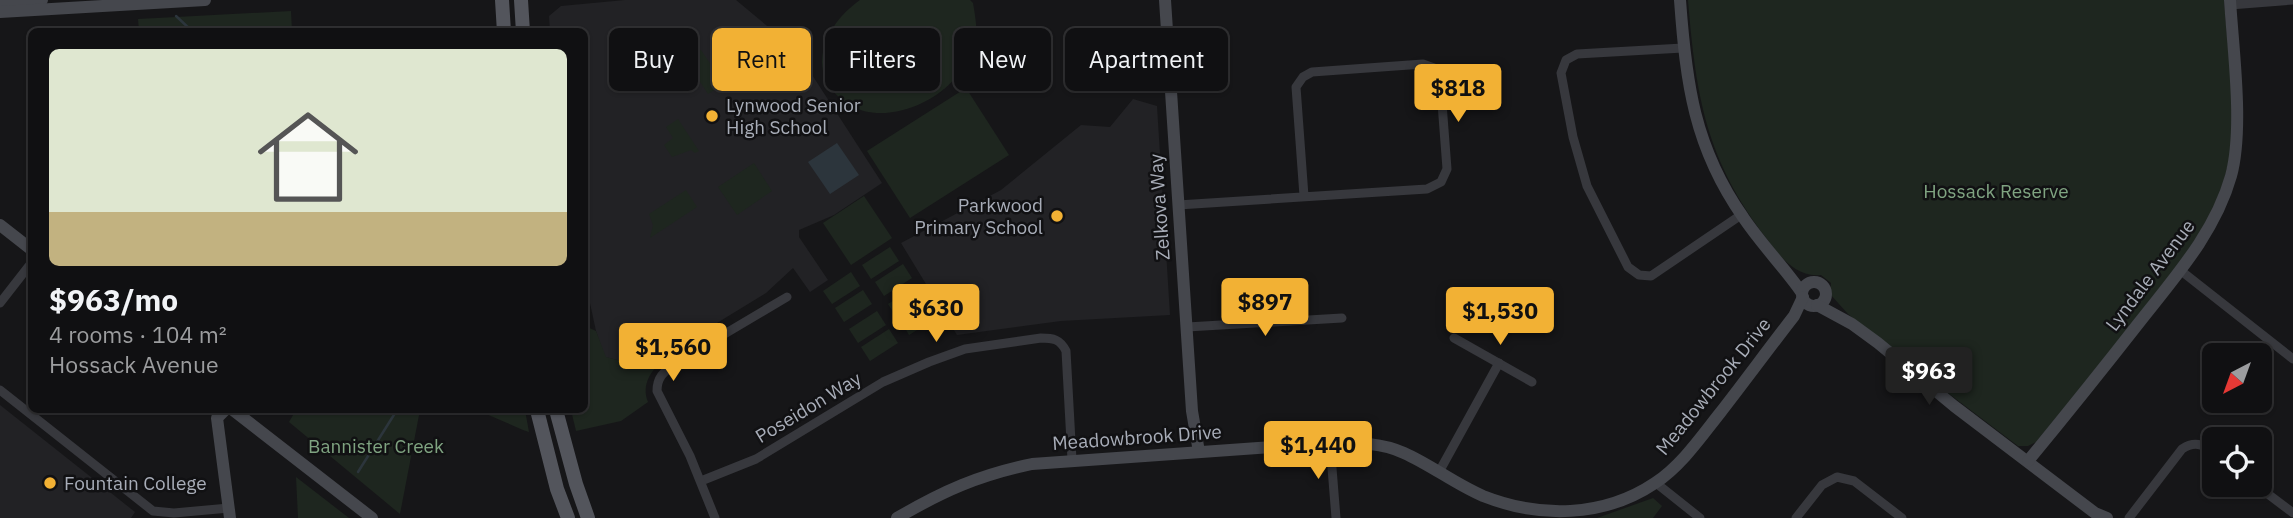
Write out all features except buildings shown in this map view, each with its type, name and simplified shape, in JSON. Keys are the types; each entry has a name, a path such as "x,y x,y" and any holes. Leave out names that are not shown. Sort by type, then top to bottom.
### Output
{"main road":[{"path":"502,0 504,28"},
{"path":"521,0 523,28"},
{"path":"538,413 568,518"},
{"path":"557,413 588,518"}],"street":[{"path":"0,3 42,0"},
{"path":"0,12 205,0"},
{"name":"Zelkova Way","path":"1165,0 1192,411 1189,430 1194,452"},
{"path":"1680,0 1683,48 1691,101 1703,140 1722,183 1741,215 1811,297 1852,324 1954,406 2099,516"},
{"path":"2230,3 2293,0"},
{"name":"Lyndale Avenue","path":"2028,461 2180,270 2207,233 2218,211 2232,174 2238,132 2230,3"},
{"path":"1683,48 1577,54 1566,60 1561,73 1573,137 1587,186 1628,267 1639,275 1651,276 1741,215"},
{"path":"1178,205 1427,189 1441,182 1447,169 1440,77 1434,68 1423,64 1312,72 1303,77 1296,87 1304,196"},
{"path":"0,225 28,247"},
{"path":"0,303 28,267"},
{"path":"2180,270 2293,359"},
{"path":"715,518 677,426 657,390 657,383 662,373 674,364 787,297"},
{"name":"Meadowbrook Drive","path":"897,518 935,496 994,472 1032,464 1330,443 1382,446 1402,452 1501,504 1529,511 1579,515 1608,506 1656,483 1696,444 1811,297"},
{"path":"1187,327 1342,318"},
{"name":"Poseidon Way","path":"701,481 756,459 883,382 929,362 965,349 1041,338 1052,338 1061,342 1066,351 1072,460"},
{"path":"1454,338 1532,382"},
{"path":"1439,472 1499,363"},
{"path":"0,390 28,412"},
{"path":"29,413 153,510 174,513 230,513 217,418 222,413"},
{"path":"222,443 225,424 235,413"},
{"path":"237,413 372,518"},
{"path":"1330,443 1336,518"},
{"path":"2129,518 2182,449 2193,443 2202,445"},
{"path":"1796,518 1822,485 1837,477 1854,481 1902,518"},
{"path":"1656,483 1700,518"},
{"path":"2272,497 2293,513"}],"shaded area":[{"name":"Lynwood Senior High School","path":"625,0 736,0 770,28 712,28 712,91 811,91 811,73 882,183 834,215 799,230 799,237 828,280 810,292 793,268 766,293 663,356 633,364 605,357 588,294 588,28 550,28 549,16 561,6"},
{"name":"Parkwood Primary School","path":"1133,99 1157,106 1170,315 1061,321 957,335 901,243 1001,190 1081,125 1110,127"},
{"path":"837,143 859,175 830,194 808,162"},
{"name":"Fountain College","path":"0,405 135,512 131,518 0,518"}],"green space":[{"path":"860,0 970,0 973,3 976,28 954,28 954,79 946,87 935,96 907,109 877,113 850,105 834,91 940,91 940,28 833,28"},
{"name":"Hossack Reserve","path":"1688,0 2224,0 2232,125 2228,164 2222,186 2191,246 2099,365 2036,442 2028,446 2018,446 1848,314 1830,294 1831,283 1821,275 1797,270 1783,259 1767,239 1746,210 1717,154 1700,97"},
{"path":"291,11 292,28 139,28 138,19"},
{"path":"825,45 825,76 822,66"},
{"path":"701,50 712,66 713,91 708,94 698,79 698,52"},
{"path":"961,91 968,91 1009,155 910,218 867,151"},
{"path":"678,119 699,151 695,153 691,150 672,157 664,145 673,138 666,127"},
{"path":"754,163 772,191 737,215 718,187"},
{"path":"686,190 697,207 650,238 653,225 649,214"},
{"path":"864,196 892,238 851,265 823,223"},
{"path":"890,247 899,261 871,279 862,265"},
{"path":"903,264 912,278 884,296 875,282"},
{"path":"851,272 860,286 832,304 823,291"},
{"path":"916,286 925,299 897,318 888,304"},
{"path":"863,290 872,304 844,322 835,308"},
{"path":"929,303 938,317 909,335 901,321"},
{"path":"877,311 886,325 858,343 849,329"},
{"path":"588,327 596,331 606,357 633,364 663,356 665,360 655,368 647,384 648,402 621,421 576,431 572,413 588,413"},
{"path":"889,329 898,343 870,361 861,347"},
{"name":"Bannister Creek","path":"294,413 419,413 400,514 289,422"},
{"name":"Bannister Creek","path":"484,413 526,413 529,432"},
{"name":"Bannister Creek","path":"296,477 349,518 298,518"},
{"path":"1653,498 1662,506 1653,518 1597,518"}],"waterway":[{"name":"Bannister Creek","path":"176,16 189,28"},
{"name":"Bannister Creek","path":"358,472 395,413"}],"place":[{"name":"Lynwood Senior High School","path":"712,116"},
{"name":"Parkwood Primary School","path":"1057,216"},
{"name":"Fountain College","path":"50,483"}]}
